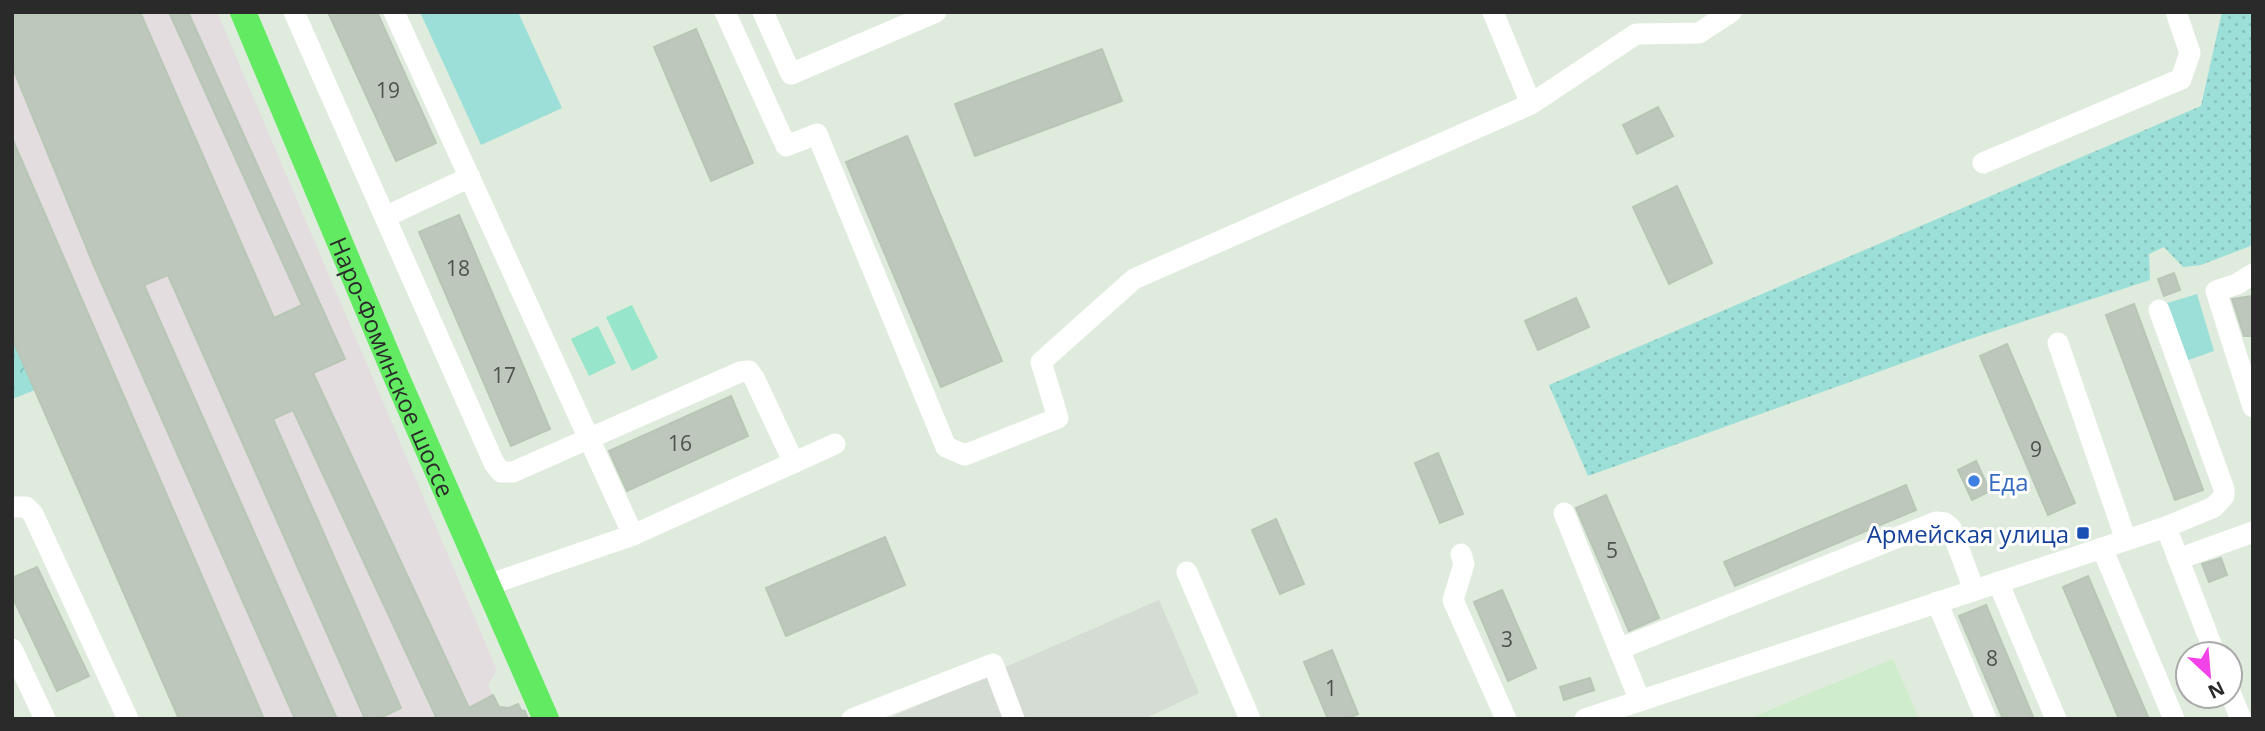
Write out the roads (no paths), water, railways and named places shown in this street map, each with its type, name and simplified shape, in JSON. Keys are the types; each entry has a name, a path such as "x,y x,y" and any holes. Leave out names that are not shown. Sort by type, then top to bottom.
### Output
{"main road":[{"name":"Наро-Фоминское шоссе","path":"243,12 396,376 545,719"}],"street":[{"path":"294,12 494,463 501,472 513,472 740,372 749,371 794,463"},
{"path":"394,12 633,535"},
{"path":"725,12 786,146 817,134 946,447 965,455 1058,418 1041,362 1134,279 1531,104 1636,34 1699,33 1731,12"},
{"path":"763,12 791,74 891,21 936,12"},
{"path":"1493,12 1531,104"},
{"path":"1983,163 2181,79 2190,52 2176,12"},
{"path":"385,217 470,177"},
{"path":"2251,278 2216,291 2249,378 2253,407"},
{"path":"1585,719 2165,527 2214,507 2224,496 2219,476 2159,310"},
{"path":"2058,343 2126,540"},
{"path":"488,586 633,535 835,444"},
{"path":"12,507 26,507 33,514 128,719"},
{"path":"1564,513 1640,701"},
{"path":"1619,649 1936,523 1945,523 1951,528 1974,590"},
{"path":"2165,527 2210,640"},
{"path":"2178,559 2253,532"},
{"path":"2102,548 2174,719"},
{"path":"1461,554 1464,564 1453,600 1506,719"},
{"path":"1187,572 1250,719"},
{"path":"1998,582 2056,719"},
{"path":"1937,602 1986,719"},
{"path":"12,649 45,719"},
{"path":"852,719 993,664 1014,719"},
{"path":"2240,719 2253,714"}],"place":[{"name":"Еда","path":"1974,481"},
{"name":"Армейская улица","path":"2083,533"}]}
